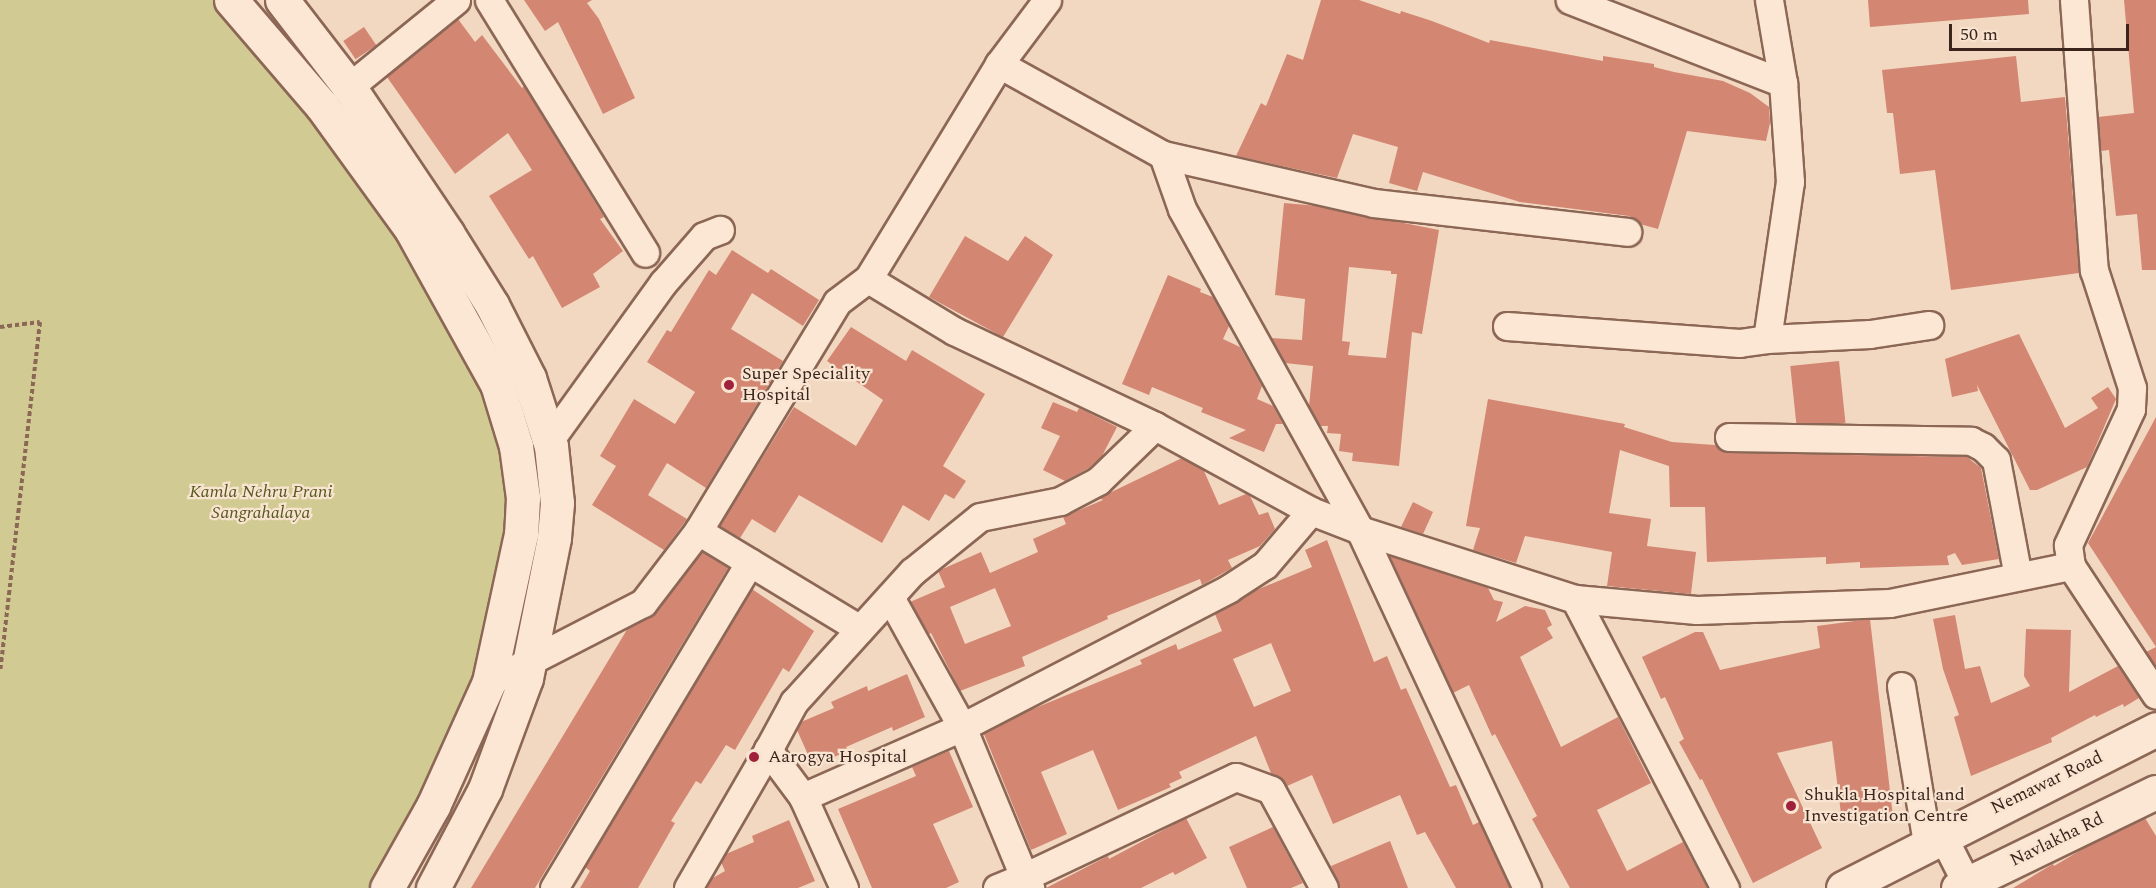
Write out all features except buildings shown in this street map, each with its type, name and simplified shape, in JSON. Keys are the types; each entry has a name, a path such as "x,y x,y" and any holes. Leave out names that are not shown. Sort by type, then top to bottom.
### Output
{"main road":[{"path":"231,0 322,106 411,229 497,384 516,446 523,498 521,534 489,682 433,806 387,888"},
{"path":"282,0 349,87 447,232 492,305 529,378 549,441 556,503 554,538 531,660 485,789 433,888"},
{"name":"Nemawar Road","path":"1843,888 1934,839 2156,729"},
{"name":"Navlakha Rd","path":"1965,886 2156,792"}],"street":[{"path":"349,87 456,0"},
{"path":"489,0 645,253"},
{"path":"489,682 643,603 698,531 837,302 868,279 999,64 1047,0"},
{"path":"1570,0 1783,83"},
{"path":"1767,339 1790,182 1783,83 1769,0"},
{"path":"2074,0 2094,270 2132,388 2131,409 2068,545 2071,566 2156,695"},
{"path":"999,64 1163,155 1374,203 1627,232"},
{"path":"1163,155 1182,209 1360,530 1527,888"},
{"path":"549,441 663,283 704,236 720,230"},
{"path":"868,279 954,331 1155,426 1311,511 1360,530 1575,598 1697,610 1890,603 2071,566"},
{"path":"1507,326 1739,343 1767,339 1870,334 1929,325"},
{"path":"688,888 794,702 912,572 980,517 1060,501 1098,481 1155,426"},
{"path":"1729,437 1971,441 1983,447 1996,460 2018,576"},
{"path":"803,796 963,727 1228,589 1265,566 1311,511"},
{"path":"698,531 860,629"},
{"path":"554,888 750,562"},
{"path":"890,597 963,727 1027,882"},
{"path":"1575,598 1725,888"},
{"path":"1901,686 1934,839 1965,886"},
{"path":"768,750 803,796 844,888"},
{"path":"997,888 1027,882 1236,777 1271,790 1324,888"}],"path":[{"path":"0,327 40,322 0,672"}],"green space":[{"name":"Kamla Nehru Prani Sangrahalaya","path":"0,0 231,0 322,106 516,446 489,682 387,888 0,888"}],"place":[{"name":"Super Speciality Hospital","path":"729,385"},
{"name":"Aarogya Hospital","path":"754,757"},
{"name":"Shukla Hospital and Investigation Centre","path":"1791,806"}]}
